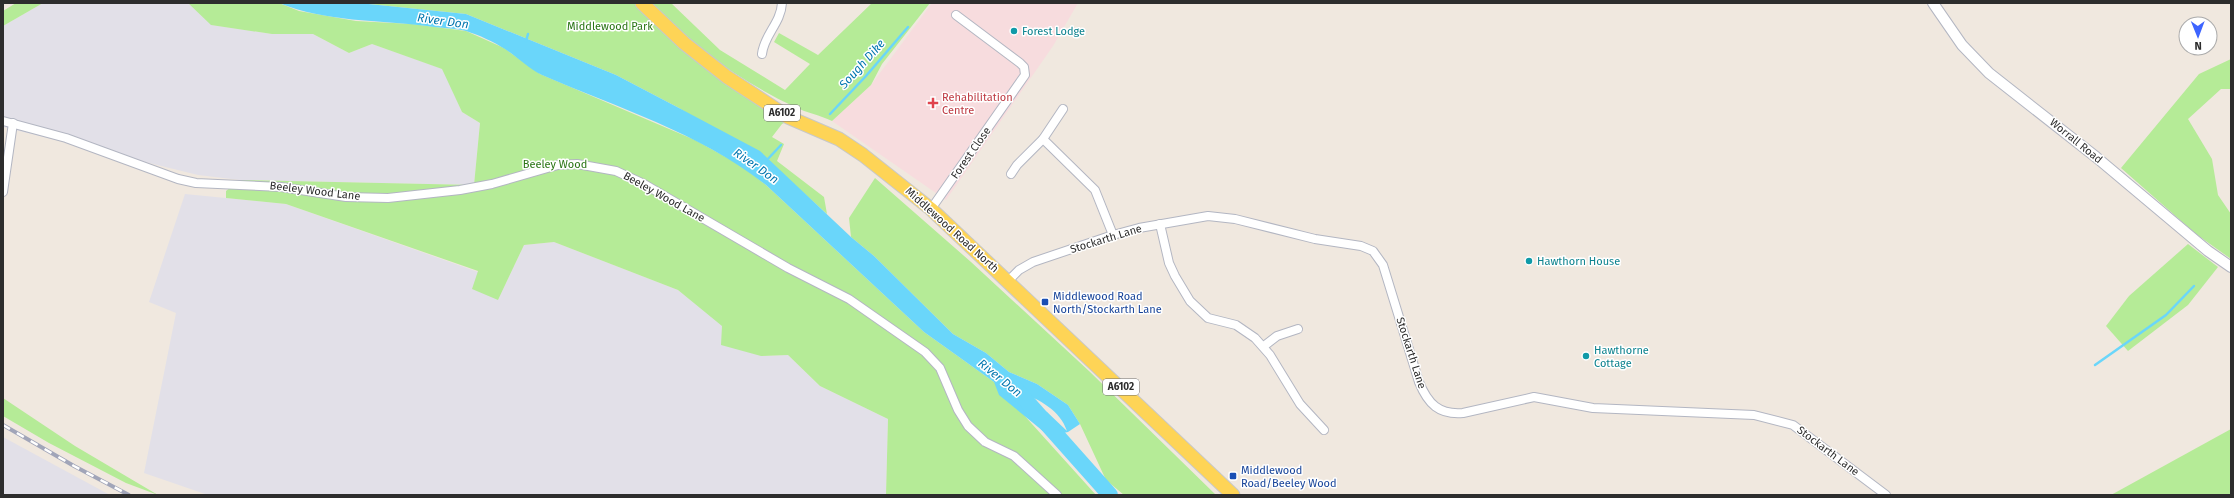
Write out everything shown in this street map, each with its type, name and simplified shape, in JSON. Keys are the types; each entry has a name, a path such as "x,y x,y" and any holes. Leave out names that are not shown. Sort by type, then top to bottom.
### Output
{"main road":[{"name":"Middlewood Road North","path":"642,3 668,29 727,77 788,117 839,139 863,155 931,209 1233,495"}],"street":[{"path":"762,54 765,41 781,14 782,3"},
{"name":"Worrall Road","path":"1933,3 1962,45 1989,73 2096,158 2208,251 2231,267"},
{"name":"Forest Close","path":"931,209 1025,75 1024,66 956,15"},
{"path":"1011,174 1017,165 1043,140 1063,109"},
{"name":"Beeley Wood Lane","path":"3,121 66,138 178,179 196,183 281,186 346,197 388,198 460,190 492,184 558,165 577,164 616,171 644,184 788,268 849,299 925,352 940,368 958,410 968,426 985,442 1014,456 1057,495"},
{"path":"3,192 13,123"},
{"path":"1043,140 1095,190 1113,235"},
{"name":"Stockarth Lane","path":"1008,281 1019,270 1033,262 1113,235 1191,218 1219,217 1315,239 1361,246 1373,251 1383,265 1424,392 1432,406 1446,412 1463,413 1534,397 1593,408 1754,415 1793,425 1886,495"},
{"path":"1160,224 1169,263 1190,301 1208,318 1243,328 1264,346 1300,404 1324,430"},
{"path":"1264,346 1277,336 1298,329"}],"shaded area":[{"path":"43,3 188,3 212,25 272,34 313,34 349,53 372,44 443,69 462,112 480,123 474,185 240,180 198,175 3,127 3,26"},
{"name":"Rehabilitation Centre","path":"932,3 1078,3 1053,46 946,200 832,121 871,85"},
{"path":"185,194 286,204 478,272 498,300 524,245 554,242 678,290 761,356 788,355 820,386 888,419 886,495 208,495 144,473 176,313 149,302"},
{"path":"3,437 110,495 3,495"}],"green space":[{"path":"16,3 43,3 3,26 3,11"},
{"name":"Beeley Wood","path":"188,3 279,3 299,11 356,21 412,24 466,31 504,48 540,74 695,140 742,166 766,185 924,332 994,382 1096,495 886,495 888,419 820,386 788,355 761,356 721,345 722,326 678,290 554,242 524,245 498,300 472,289 478,271 286,204 226,198 226,191 240,180 474,185 480,123 462,112 442,69 372,44 349,53 313,34 272,34 211,25"},
{"name":"Middlewood Park","path":"359,3 637,3 670,38 708,68 788,121 782,124 772,137 784,144 777,161 824,197 827,214 785,176 679,108 616,75 466,14"},
{"path":"652,3 671,3 720,50 785,90 810,64 774,42 779,33 818,55 872,3 930,3 882,64 871,85 832,121 795,107 737,75 701,49 667,19"},
{"path":"2231,59 2231,89 2221,89 2188,119 2212,159 2218,195 2231,214 2231,259 2196,234 2121,168 2199,74"},
{"path":"875,178 971,262 1089,371 1216,495 1124,495 1106,480 1080,424 1068,405 1037,384 1009,372 986,353 953,334 874,256 851,237 849,218"},
{"path":"2188,244 2218,267 2188,305 2128,351 2106,326 2129,296"},
{"path":"3,398 75,446 158,495 126,483 49,443 3,416"},
{"path":"2231,429 2231,495 2111,495"}],"water":[{"path":"279,3 359,3 466,14 616,75 679,108 760,151 851,237 874,256 953,334 986,353 1009,372 1037,384 1068,405 1080,424 1068,432 1049,436 999,395 994,382 924,332 766,185 741,167 686,136 542,75 532,70 501,46 462,30 334,17 297,9","holes":["1020,392 1042,402 1060,417 1067,431 1047,412 1028,403"]}],"waterway":[{"name":"Sough Dike","path":"830,114 866,76 908,27"},
{"path":"526,41 528,34"},
{"name":"Sough Dike","path":"766,161 781,145"},
{"path":"2095,365 2166,315 2194,286"},
{"name":"River Don","path":"1008,382 1110,495"}],"railway":[{"path":"3,425 74,466 129,495"}],"place":[{"name":"Forest Lodge","path":"1014,31"},
{"name":"Rehabilitation Centre","path":"933,103"},
{"name":"Hawthorn House","path":"1529,261"},
{"name":"Middlewood Road North/Stockarth Lane","path":"1045,302"},
{"name":"Hawthorne Cottage","path":"1586,356"},
{"name":"Middlewood Road/Beeley Wood","path":"1233,476"}]}
